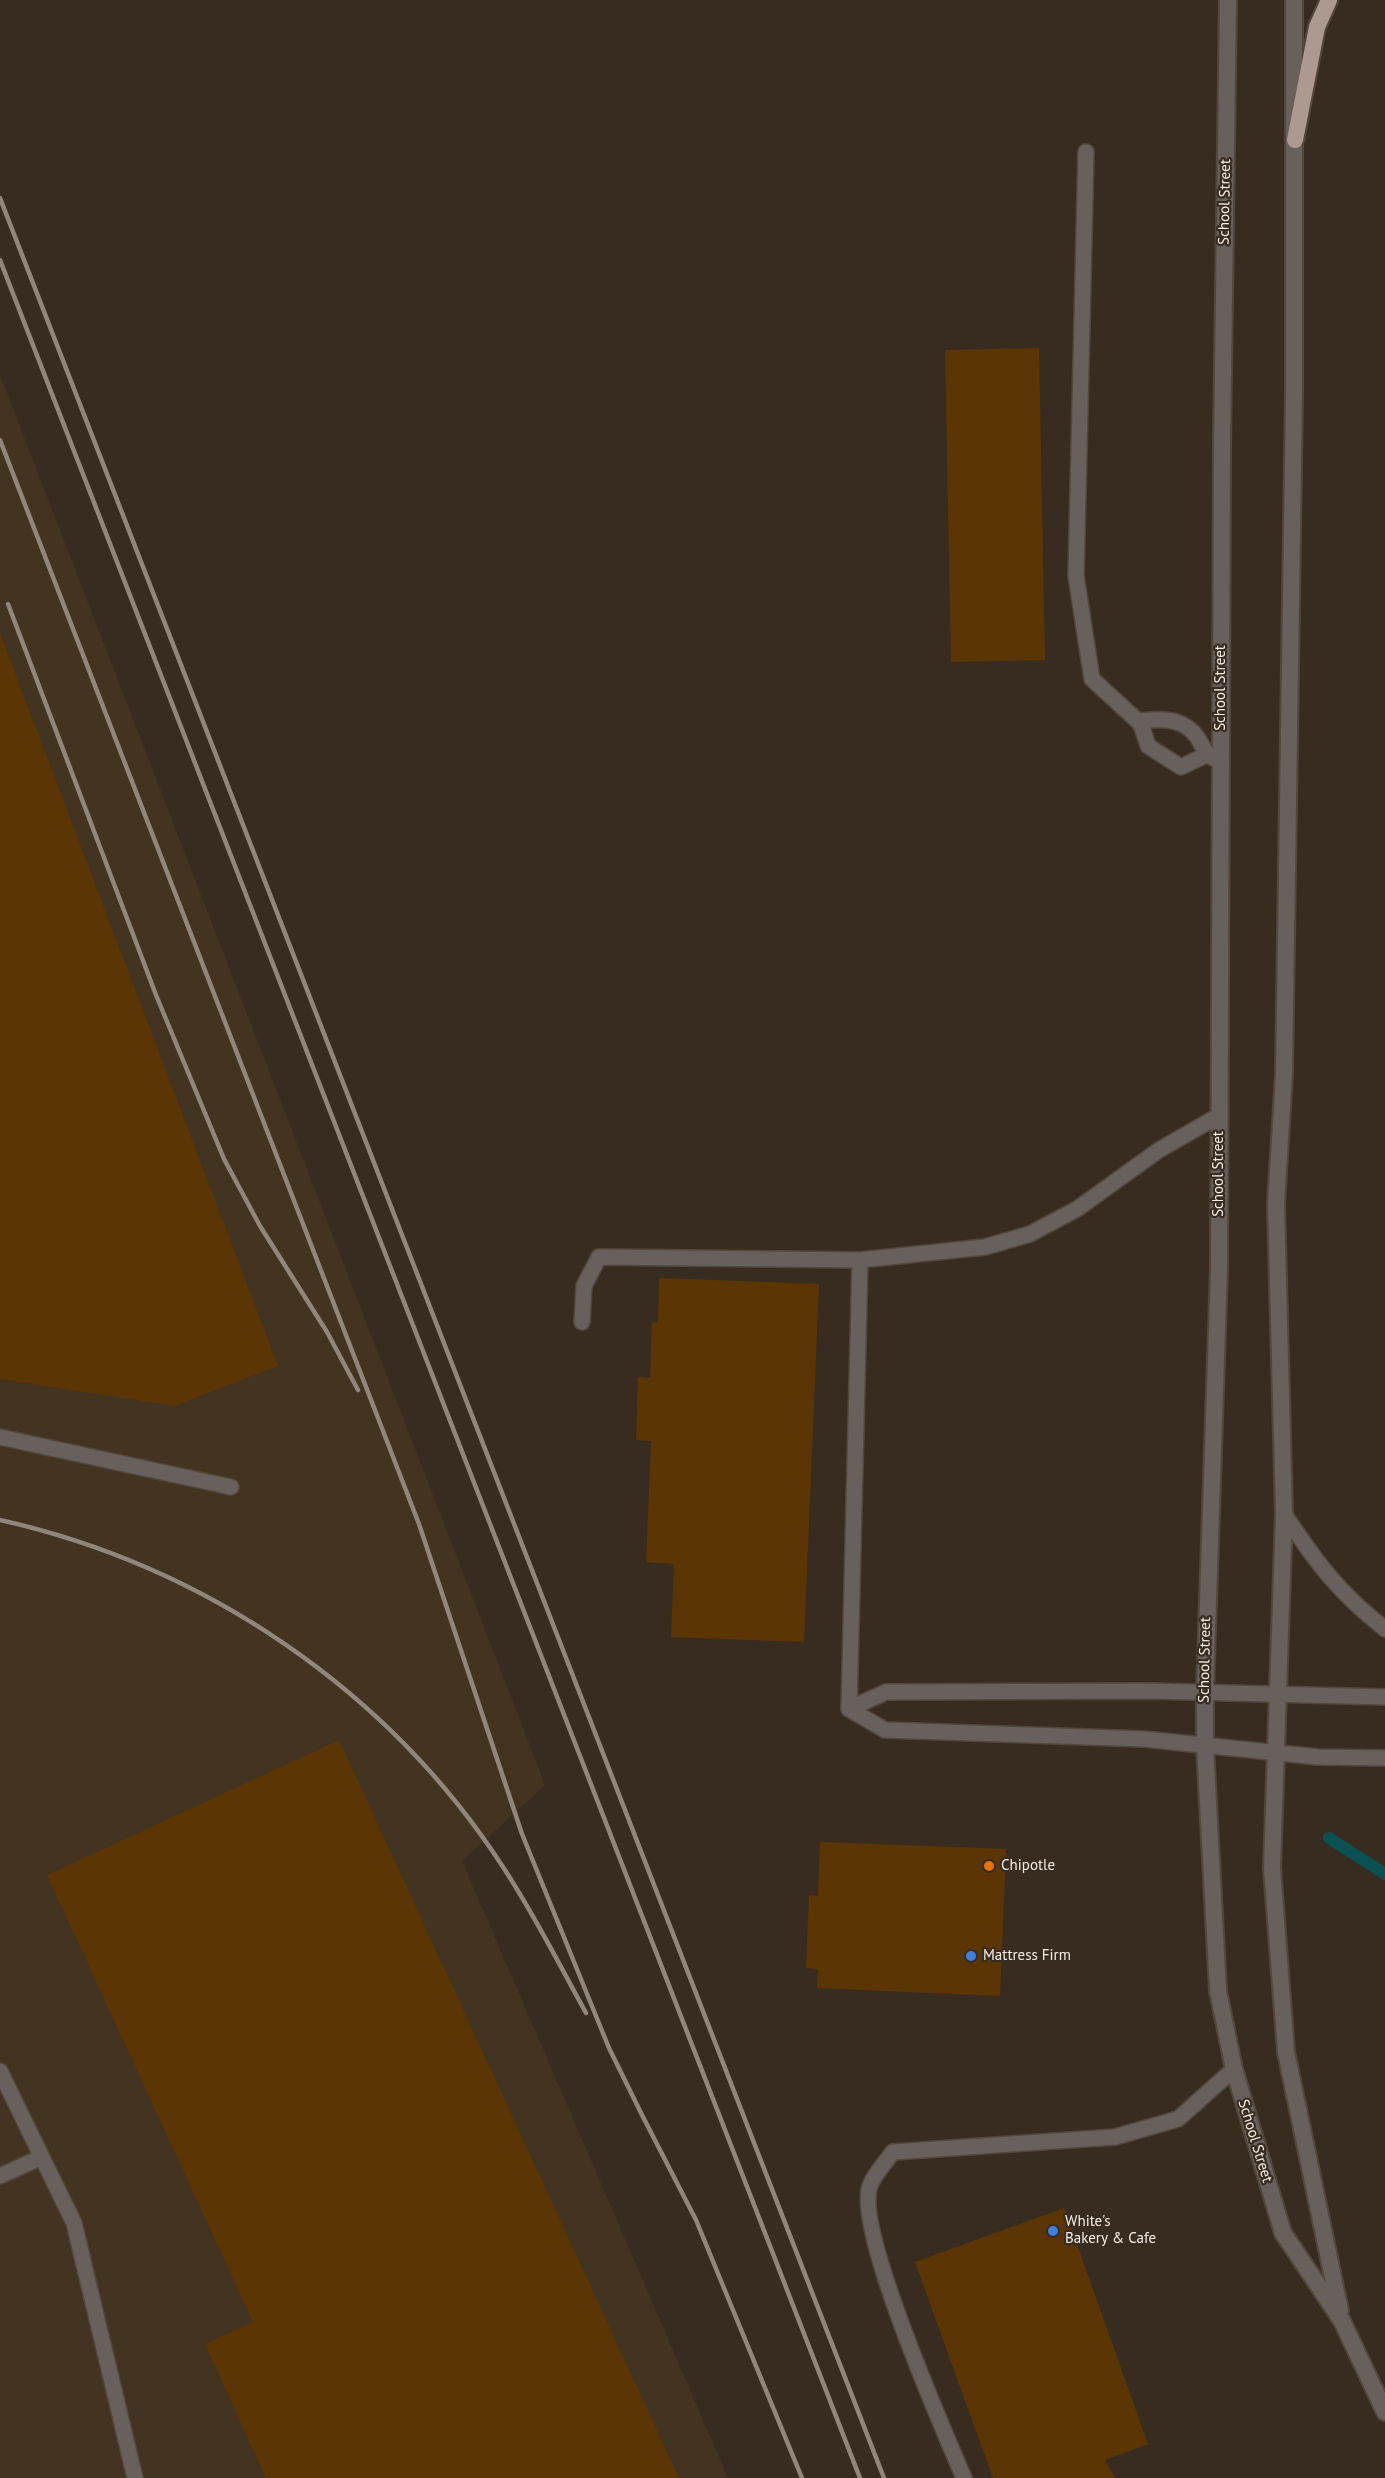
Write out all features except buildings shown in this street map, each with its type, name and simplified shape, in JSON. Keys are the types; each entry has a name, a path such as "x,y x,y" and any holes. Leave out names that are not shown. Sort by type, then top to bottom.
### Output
{"highway":[{"path":"1295,140 1317,27 1329,0"}],"street":[{"name":"School Street","path":"1228,0 1214,759 1220,1115 1219,1268 1205,1692 1205,1746 1218,1991 1234,2069 1283,2233 1342,2321 1385,2412"},
{"name":"School Street","path":"1294,0 1295,140 1284,1074 1276,1204 1284,1514 1279,1693 1274,1753 1272,1868 1286,2052 1342,2321"}],"lane":[{"path":"1086,152 1076,576 1092,679 1141,724 1148,746 1181,767 1214,759 1193,732 1168,718 1140,721 1141,724"},
{"path":"582,1322 584,1286 599,1257 860,1260 985,1247 1030,1234 1077,1209 1159,1150 1220,1115"},
{"path":"849,1709 860,1260"},
{"path":"0,1437 231,1487"},
{"path":"1284,1514 1316,1561 1351,1602 1385,1629"},
{"path":"849,1709 886,1692 1205,1692 1385,1697"},
{"path":"849,1709 885,1731 1144,1739 1318,1757 1385,1758"},
{"path":"964,2478 922,2382 875,2243 869,2214 869,2187 893,2152 1114,2137 1178,2119 1234,2069"},
{"path":"0,2071 74,2223 135,2478"},
{"path":"0,2176 42,2157"}],"shaded area":[{"path":"0,375 545,1785 462,1861 728,2478 0,2478"}],"waterway":[{"path":"1329,1838 1385,1874"}],"railway":[{"path":"0,198 884,2478"},
{"path":"0,260 860,2478"},
{"path":"0,440 419,1524 522,1834 609,2048 644,2119"},
{"path":"8,604 156,995 224,1159 260,1226 327,1332 358,1390"},
{"path":"0,1520 76,1541 149,1569 219,1603 285,1644 347,1692 405,1745 457,1803 503,1867 536,1921 586,2013"},
{"path":"641,2113 696,2220 802,2478"}],"place":[{"name":"Chipotle","path":"989,1866"},
{"name":"Mattress Firm","path":"971,1956"},
{"name":"White's Bakery & Cafe","path":"1053,2231"}]}
